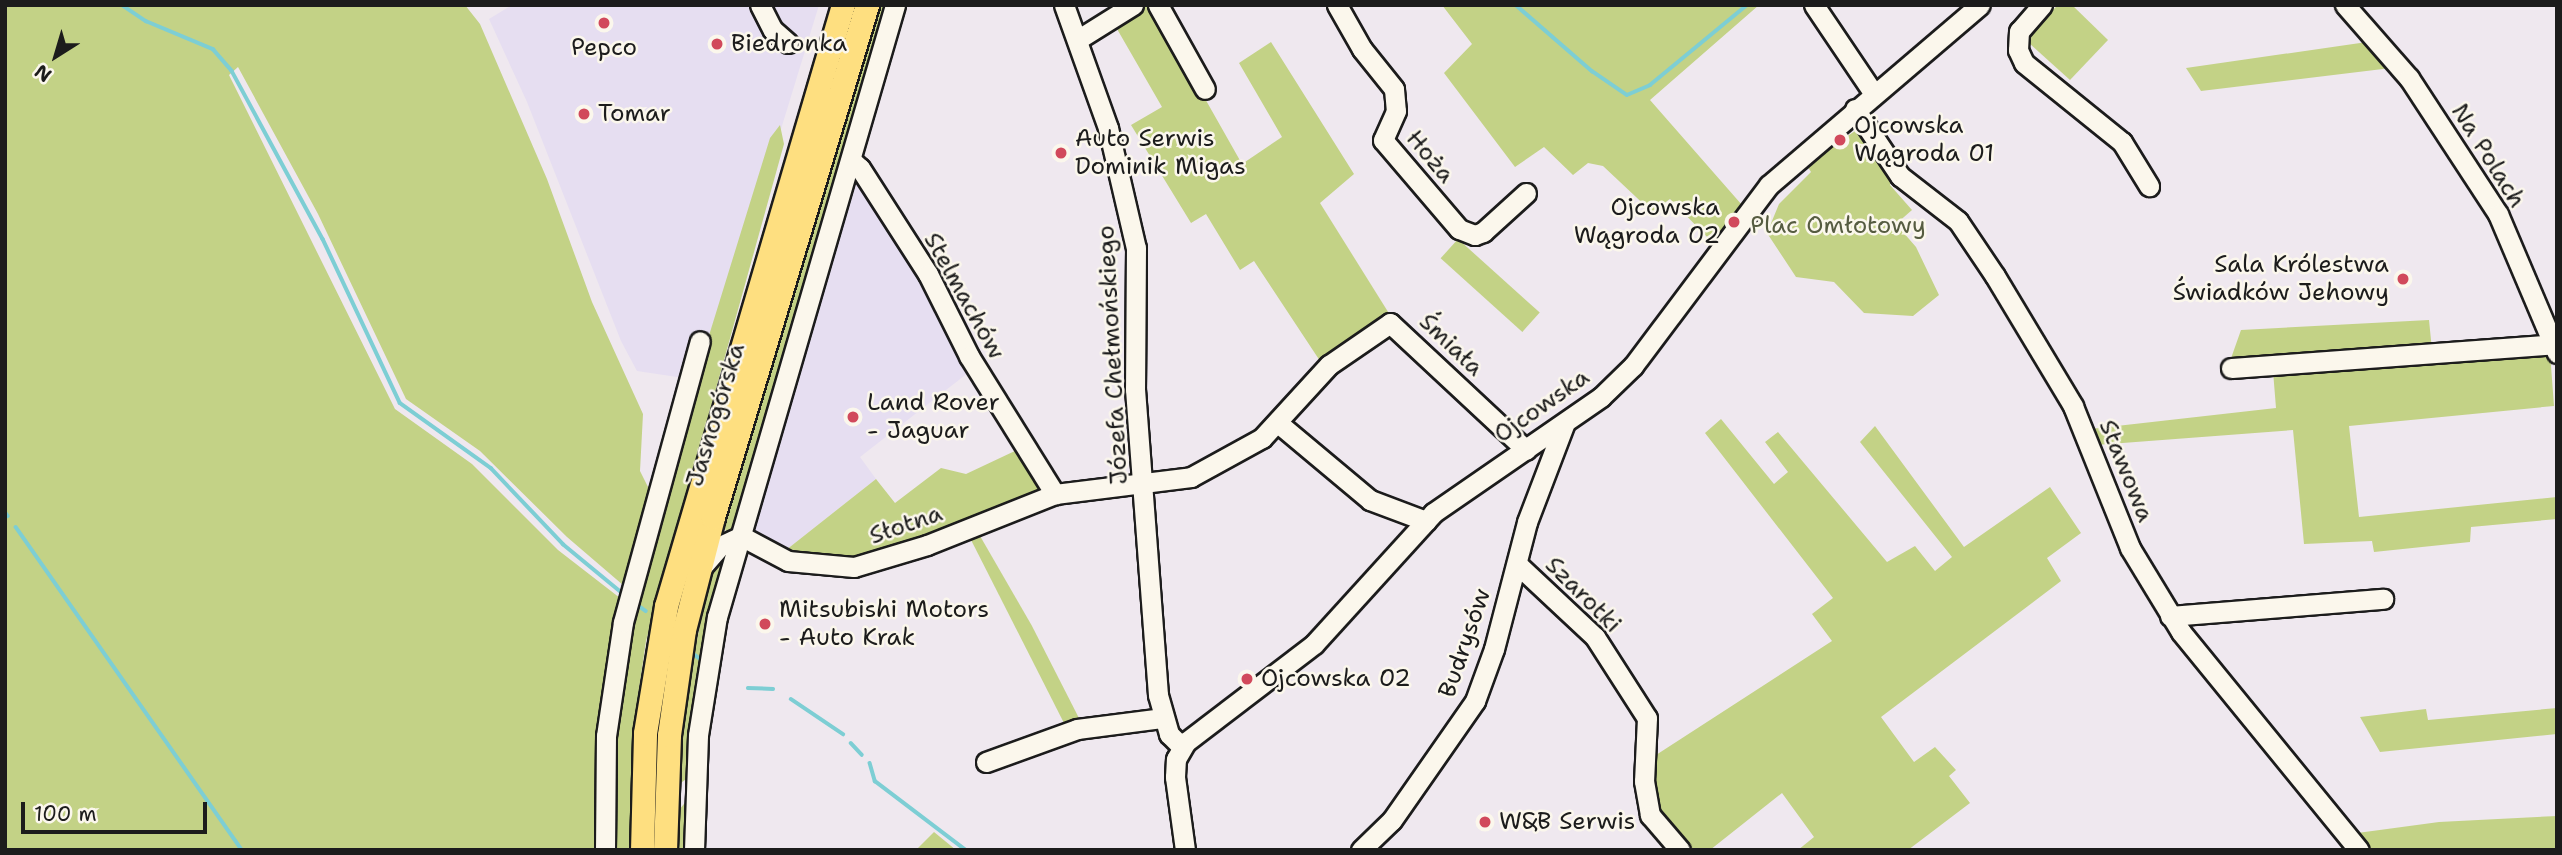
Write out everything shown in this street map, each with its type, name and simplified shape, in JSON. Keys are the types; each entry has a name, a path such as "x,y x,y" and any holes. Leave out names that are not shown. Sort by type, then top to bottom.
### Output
{"main road":[{"name":"Jasnogórska","path":"642,850 650,693 669,595 843,5"},
{"name":"Jasnogórska","path":"665,839 673,695 698,572 867,5"}],"street":[{"path":"760,5 773,30 788,43"},
{"path":"694,850 695,784 712,640 729,567 741,536 895,5"},
{"name":"Józefa Chełmońskiego","path":"1064,5 1108,128 1136,248 1135,389 1163,718 1169,734 1182,747"},
{"path":"1077,40 1133,5"},
{"path":"1158,5 1205,89"},
{"name":"Hoża","path":"1337,5 1362,49 1394,89 1396,111 1383,140 1459,229 1475,235 1483,232 1527,193"},
{"path":"1814,5 1874,94"},
{"name":"Ojcowska","path":"1182,747 1314,644 1426,521 1464,488 1564,425 1633,366 1769,185 1980,5"},
{"path":"2042,5 2019,31 2018,50 2024,63 2122,142 2148,186"},
{"name":"Na Polach","path":"2345,5 2409,78 2498,214 2556,348"},
{"name":"Stawowa","path":"1855,109 1900,176 1958,221 1995,276 2073,405 2130,548 2170,616 2231,698 2359,850"},
{"name":"Stelmachów","path":"851,160 860,168 928,274 969,356 1055,494"},
{"name":"Śmiała","path":"1144,482 1175,481 1210,470 1278,423 1329,365 1390,323 1526,450"},
{"path":"605,850 606,737 623,622 701,341"},
{"path":"2231,368 2556,348"},
{"path":"1278,423 1370,500 1426,521"},
{"name":"Budrysów","path":"1361,850 1392,820 1475,701 1538,490 1564,425"},
{"name":"Słotna","path":"741,536 788,561 854,567 927,545 1055,494 1144,482"},
{"path":"698,572 720,546 741,536"},
{"name":"Szarotki","path":"1517,564 1595,636 1634,695 1647,718 1644,781 1650,815 1680,850"},
{"path":"2170,616 2383,599"},
{"path":"986,762 1077,729 1163,718"},
{"path":"1182,747 1175,777 1185,850"},
{"path":"665,839 677,795 695,784"}],"shaded area":[{"path":"512,5 819,5 704,381 637,371 621,341 527,102 489,19"},
{"path":"858,174 973,369 860,457 876,479 781,554 748,529 852,176"}],"green space":[{"path":"5,5 465,5 480,24 547,179 592,302 643,414 640,471 649,489 623,585 567,537 480,451 406,399 318,214 238,67 229,75 395,409 472,464 558,550 620,598 595,747 599,850 5,850"},
{"path":"879,5 889,5 737,527 727,534 724,526"},
{"path":"1146,5 1152,5 1242,164 1282,137 1239,63 1271,42 1354,174 1320,203 1390,315 1322,364 1254,261 1240,270 1206,214 1191,223 1131,125 1162,107 1113,22"},
{"path":"1442,5 1759,5 1650,100 1742,205 1712,242 1670,199 1652,212 1603,166 1588,163 1573,175 1544,147 1515,167 1444,73 1472,44"},
{"path":"2058,5 2072,5 2108,40 2070,80 2029,43 2035,27"},
{"path":"2367,42 2391,68 2201,91 2186,68"},
{"path":"780,125 784,144 646,641 633,731 631,850 609,850 608,793 620,664 690,397 770,138"},
{"name":"Plac Omłotowy","path":"1858,129 1892,178 1890,185 1912,210 1896,224 1916,247 1939,295 1913,316 1864,313 1834,282 1796,277 1767,233 1779,204 1811,172 1806,164"},
{"path":"1458,239 1540,313 1522,332 1441,258"},
{"path":"2429,320 2432,350 2549,339 2554,406 2349,426 2359,517 2557,497 2557,519 2471,527 2470,542 2374,552 2372,541 2304,544 2293,430 2096,445 2090,429 2276,408 2273,371 2229,364 2241,330"},
{"path":"1721,419 1774,484 1788,472 1765,442 1778,432 1887,562 1915,546 1935,571 1952,557 1860,442 1875,426 1964,547 2050,487 2081,533 2047,558 2061,581 1881,717 1914,762 1935,747 1956,770 1949,776 1970,803 1908,850 1798,850 1814,837 1782,793 1710,850 1686,850 1667,827 1653,797 1656,755 1832,641 1812,614 1833,598 1705,433"},
{"path":"1019,449 1044,485 1043,493 853,562 781,554 876,479 895,503 941,468 966,474"},
{"path":"976,529 1032,626 1083,726 1067,729 968,534"},
{"path":"730,548 689,777 678,785 687,688 707,591 714,565"},
{"path":"2557,708 2557,734 2380,752 2360,717 2426,709 2428,720"},
{"path":"688,799 690,850 677,850 679,810"},
{"path":"2557,816 2557,850 2365,850 2350,834 2439,822"},
{"path":"934,832 956,850 916,850"}],"waterway":[{"path":"122,5 146,21 213,49 232,71 323,239 400,403 491,468 563,544 621,592"},
{"path":"1516,5 1592,71 1627,95 1650,85 1747,5"},
{"path":"5,512 8,516"},
{"path":"16,527 242,850"},
{"path":"636,604 646,611"},
{"path":"695,655 702,660"},
{"path":"748,688 773,689"},
{"path":"791,699 843,734"},
{"path":"851,743 862,755"},
{"path":"870,763 875,781 966,850"}],"place":[{"name":"Pepco","path":"604,23"},
{"name":"Biedronka","path":"717,44"},
{"name":"Tomar","path":"584,114"},
{"name":"Ojcowska Wągroda 01","path":"1840,140"},
{"name":"Auto Serwis Dominik Migas","path":"1061,153"},
{"name":"Ojcowska Wągroda 02","path":"1734,222"},
{"name":"Sala Królestwa Świadków Jehowy","path":"2403,279"},
{"name":"Land Rover - Jaguar","path":"853,417"},
{"name":"Mitsubishi Motors - Auto Krak","path":"765,624"},
{"name":"Ojcowska 02","path":"1247,679"},
{"name":"W&B Serwis","path":"1485,822"}]}
